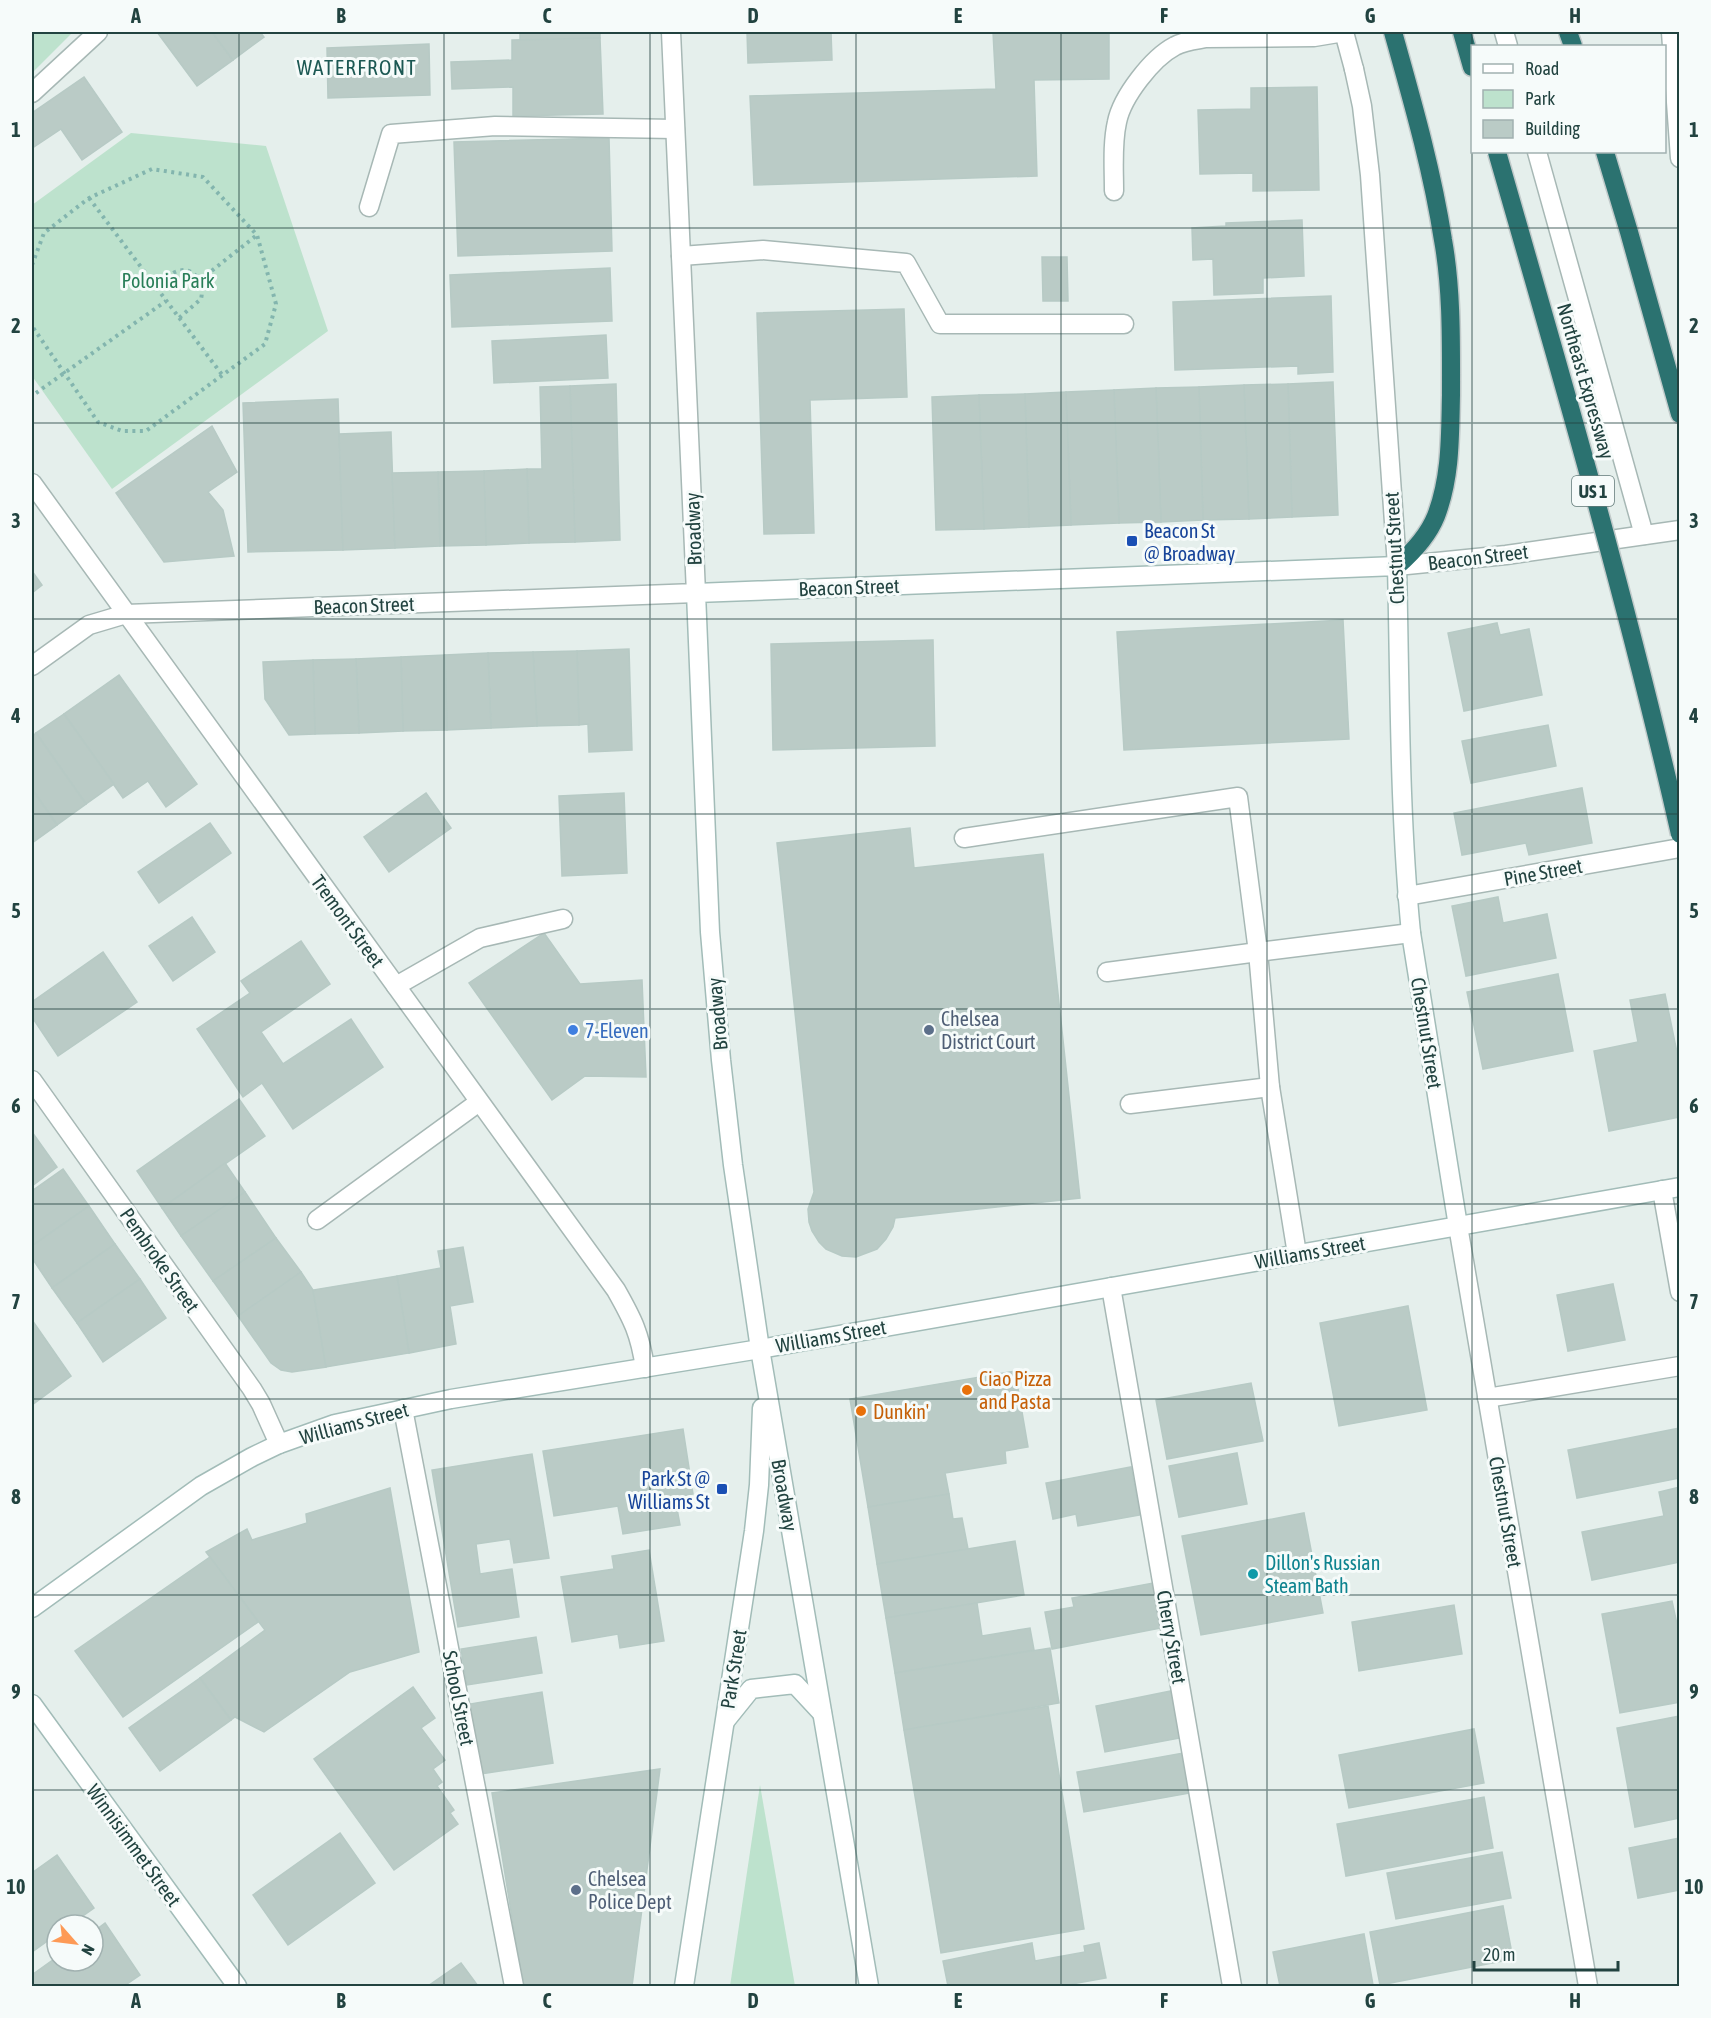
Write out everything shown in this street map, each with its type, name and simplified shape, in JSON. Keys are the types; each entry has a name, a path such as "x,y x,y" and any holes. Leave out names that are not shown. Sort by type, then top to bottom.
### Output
{"highway":[{"path":"1392,32 1420,127 1444,242 1451,349 1450,444 1443,495 1429,530 1419,544 1397,566"},
{"path":"1463,32 1471,53"},
{"path":"1463,32 1471,60"},
{"name":"Northeast Expressway","path":"1498,153 1571,398 1661,742 1680,824"},
{"name":"Northeast Expressway","path":"1498,153 1611,558 1680,834"},
{"path":"1605,153 1680,414"}],"street":[{"path":"32,93 98,32"},
{"name":"Broadway","path":"671,32 713,969 730,1142 760,1349 869,1986"},
{"path":"1114,191 1114,139 1117,119 1136,84 1161,56 1174,46 1190,40 1206,38 1314,37 1344,32"},
{"name":"Chestnut Street","path":"1344,32 1362,106 1371,186 1397,566 1404,842 1411,933 1458,1226 1588,1986"},
{"path":"1671,32 1680,158"},
{"path":"369,207 390,134 495,126 675,129"},
{"path":"1537,153 1644,535"},
{"path":"681,256 763,250 906,263 940,324 1124,324"},
{"name":"Tremont Street","path":"32,483 616,1290 641,1340 645,1368"},
{"name":"Beacon Street","path":"32,666 89,625 126,614 1397,566 1506,555 1680,530"},
{"path":"964,838 1238,797 1258,952 1270,1087 1297,1254"},
{"name":"Pine Street","path":"1407,896 1680,848"},
{"path":"396,986 480,938 563,919"},
{"path":"1107,972 1411,933"},
{"name":"Pembroke Street","path":"32,1080 252,1389 279,1444"},
{"path":"1130,1104 1270,1087"},
{"path":"317,1220 479,1102"},
{"path":"1671,1189 1680,1292"},
{"name":"Williams Street","path":"32,1608 201,1486 279,1444 335,1424 451,1399 760,1349 1671,1189"},
{"name":"Cherry Street","path":"1112,1287 1232,1986"},
{"name":"Park Street","path":"684,1986 759,1485 762,1425 760,1349"},
{"path":"1487,1398 1680,1366"},
{"name":"School Street","path":"403,1409 514,1986"},
{"path":"725,1722 751,1689 795,1684 822,1713"},
{"name":"Winnisimmet Street","path":"32,1704 237,1986"}],"path":[{"path":"32,266 44,233 89,198 152,169 203,177 257,235 276,304 265,344 146,431 122,431 98,422 32,326"},
{"path":"89,198 223,376"},
{"path":"200,280 257,235"},
{"path":"155,286 177,272 183,271 190,272 200,280 201,299 179,318"},
{"path":"36,393 166,301"}],"green space":[{"path":"32,32 73,32 32,73"},
{"name":"Polonia Park","path":"131,133 266,146 328,331 112,489 32,376 32,205"},
{"path":"760,1785 795,1986 730,1986"}],"building":[{"path":"157,32 212,32 233,60 197,86"},
{"path":"212,32 260,32 264,37 233,60"},
{"path":"520,32 600,32 600,38 520,41"},
{"path":"747,32 831,32 832,60 748,63"},
{"path":"993,32 1109,32 1109,79 1034,80 1037,176 754,185 750,96 996,89"},
{"path":"600,38 603,114 513,116 513,87 452,89 451,62 512,60 512,40"},
{"path":"429,44 430,95 328,98 327,48"},
{"path":"84,77 122,132 82,160 61,129 34,147 32,113"},
{"path":"1317,87 1319,190 1253,191 1253,173 1200,174 1198,110 1251,109 1251,88"},
{"path":"609,138 612,251 458,256 454,142"},
{"path":"1302,220 1304,276 1263,278 1263,293 1214,295 1213,259 1193,260 1192,228 1226,226 1226,223"},
{"path":"1042,257 1067,257 1068,301 1043,301"},
{"path":"610,268 612,321 452,327 450,275"},
{"path":"1331,296 1333,372 1298,374 1298,366 1175,370 1173,302"},
{"path":"904,309 907,397 810,400 814,533 764,534 757,313"},
{"path":"606,335 608,378 494,383 492,341"},
{"path":"1333,382 1338,515 1292,517 1288,384"},
{"path":"616,384 620,540 575,542 570,386"},
{"path":"1288,384 1292,517 1249,519 1244,385"},
{"path":"1244,385 1249,519 1203,520 1199,387"},
{"path":"570,386 575,542 529,543 527,469 542,469 540,387"},
{"path":"1199,387 1203,520 1161,522 1156,388"},
{"path":"1156,388 1161,522 1119,523 1114,390"},
{"path":"1114,390 1119,523 1071,525 1066,392"},
{"path":"1066,392 1071,525 1029,527 1025,394"},
{"path":"1025,394 1029,527 984,529 979,395"},
{"path":"979,395 984,529 936,530 932,397"},
{"path":"338,399 343,550 248,552 243,403"},
{"path":"212,426 237,472 208,492 223,510 234,556 164,562 116,493"},
{"path":"391,432 395,548 343,550 339,434"},
{"path":"527,469 529,543 486,545 484,471"},
{"path":"484,471 486,545 440,546 438,472"},
{"path":"438,472 440,546 395,548 392,473"},
{"path":"32,571 42,585 32,593"},
{"path":"1343,620 1349,739 1124,750 1117,632"},
{"path":"1497,623 1500,635 1529,629 1542,695 1464,711 1448,633"},
{"path":"933,640 935,746 773,750 771,644"},
{"path":"629,649 632,750 589,752 588,724 579,725 577,651"},
{"path":"577,651 579,725 537,726 533,652"},
{"path":"533,652 537,726 491,728 488,653"},
{"path":"488,653 491,728 447,730 445,655"},
{"path":"445,655 447,730 403,731 401,657"},
{"path":"401,657 403,731 359,733 356,659"},
{"path":"356,659 359,733 315,734 313,660"},
{"path":"313,660 315,734 289,735 265,699 263,662"},
{"path":"119,675 197,784 166,807 148,781 123,798 64,714"},
{"path":"64,714 114,784 86,804 36,733"},
{"path":"1548,725 1556,766 1471,783 1462,741"},
{"path":"36,733 86,804 57,825 32,789 32,737"},
{"path":"1582,788 1592,843 1529,855 1526,843 1462,855 1454,813"},
{"path":"32,789 57,825 32,843"},
{"path":"426,793 451,828 389,872 364,837"},
{"path":"624,793 627,873 562,876 559,796"},
{"path":"210,823 231,853 159,903 138,872"},
{"name":"Chelsea District Court","path":"910,828 914,868 1043,854 1080,1198 895,1218 893,1227 877,1249 856,1257 842,1256 826,1249 819,1242 809,1222 808,1209 814,1192 777,843"},
{"path":"1498,897 1503,923 1547,914 1556,958 1466,976 1452,906"},
{"path":"192,917 215,952 173,981 149,946"},
{"name":"7-Eleven","path":"544,933 580,984 642,980 646,1077 585,1076 552,1100 469,983"},
{"path":"301,941 330,984 261,1032 283,1064 351,1019 383,1067 293,1129 262,1083 243,1097 197,1029 250,993 241,981"},
{"path":"103,952 137,1002 58,1056 32,1017 32,1002"},
{"path":"1558,974 1573,1051 1483,1069 1467,992"},
{"path":"1665,994 1680,1067 1680,1117 1609,1131 1594,1051 1638,1042 1630,1000"},
{"path":"239,1099 265,1136 162,1208 137,1171"},
{"path":"32,1132 57,1167 32,1186"},
{"path":"225,1163 245,1192 181,1236 162,1208"},
{"path":"63,1169 89,1206 32,1246 32,1191"},
{"path":"245,1192 276,1238 213,1281 181,1236"},
{"path":"89,1206 115,1244 52,1288 32,1258 32,1246"},
{"path":"276,1238 301,1272 238,1316 213,1281"},
{"path":"115,1244 140,1279 77,1323 52,1288"},
{"path":"463,1247 473,1302 450,1306 456,1344 409,1353 397,1276 441,1268 438,1251"},
{"path":"301,1272 313,1290 326,1367 292,1372 281,1370 271,1363 238,1316"},
{"path":"397,1276 409,1353 326,1367 313,1290"},
{"path":"140,1279 166,1318 103,1362 77,1323"},
{"path":"1613,1284 1625,1340 1568,1351 1557,1295"},
{"path":"1408,1306 1427,1410 1339,1426 1320,1323"},
{"path":"32,1320 71,1376 32,1405"},
{"path":"1015,1371 1028,1447 1005,1451 1006,1463 945,1473 949,1494 868,1507 850,1399"},
{"path":"1251,1383 1263,1441 1167,1459 1156,1400"},
{"path":"1680,1428 1680,1478 1577,1498 1568,1450"},
{"path":"683,1429 693,1494 675,1498 680,1525 623,1534 618,1506 554,1516 543,1451"},
{"path":"1237,1453 1247,1504 1179,1517 1169,1466"},
{"path":"532,1454 549,1558 514,1563 510,1539 476,1544 480,1574 512,1569 519,1617 458,1627 432,1470"},
{"path":"1131,1467 1140,1515 1078,1526 1076,1514 1053,1519 1046,1483"},
{"path":"1680,1487 1680,1562 1592,1580 1582,1532 1664,1516 1659,1492"},
{"path":"390,1488 419,1652 350,1672 264,1732 235,1717 231,1720 200,1678 265,1630 206,1552 247,1529 252,1540 307,1523 306,1514"},
{"path":"949,1494 953,1519 962,1518 968,1549 877,1564 868,1507"},
{"name":"Dillon's Russian Steam Bath","path":"1304,1513 1323,1613 1201,1635 1182,1536"},
{"path":"1015,1541 1024,1595 886,1618 877,1564"},
{"path":"649,1550 664,1641 620,1648 618,1634 572,1642 561,1577 614,1569 612,1556"},
{"path":"210,1557 258,1622 123,1717 75,1651"},
{"path":"1153,1583 1161,1628 1052,1649 1045,1612 1074,1607 1072,1598"},
{"path":"1672,1601 1680,1638 1680,1702 1620,1713 1602,1614"},
{"path":"977,1603 982,1636 1030,1628 1034,1650 895,1673 886,1618"},
{"path":"1454,1605 1462,1654 1359,1671 1352,1622"},
{"path":"536,1637 542,1673 467,1685 461,1649"},
{"path":"1050,1648 1059,1703 904,1730 895,1673"},
{"path":"200,1678 231,1720 160,1771 129,1728"},
{"path":"413,1687 435,1718 421,1728 445,1760 433,1769 442,1782 437,1786 454,1810 450,1813 458,1824 394,1870 314,1759"},
{"path":"1171,1691 1180,1738 1105,1752 1096,1706"},
{"path":"542,1692 553,1763 481,1774 470,1704"},
{"path":"1048,1706 1084,1929 941,1953 904,1730"},
{"path":"1680,1716 1680,1818 1635,1827 1617,1728"},
{"path":"1474,1729 1484,1783 1349,1808 1339,1755"},
{"path":"1183,1753 1190,1793 1084,1812 1077,1772"},
{"name":"Chelsea Police Dept","path":"660,1769 632,1986 523,1986 492,1793"},
{"path":"1484,1797 1493,1848 1346,1876 1337,1824"},
{"path":"340,1833 375,1883 288,1945 253,1895"},
{"path":"1680,1838 1680,1890 1638,1898 1629,1848"},
{"path":"1502,1852 1511,1898 1396,1919 1387,1873"},
{"path":"57,1855 94,1908 87,1913 45,1913 45,1943 32,1952 32,1873"},
{"path":"1503,1906 1513,1959 1380,1985 1370,1932"},
{"path":"105,1923 140,1975 124,1986 32,1986 32,1975 45,1966 45,1973 105,1973"},
{"path":"1364,1934 1373,1985 1280,1986 1273,1952"},
{"path":"1032,1943 1035,1961 1085,1952 1084,1946 1099,1943 1106,1978 1072,1984 1072,1986 948,1986 943,1961"},
{"path":"461,1963 478,1986 428,1986"}],"place":[{"name":"Beacon St @ Broadway","path":"1132,541"},
{"name":"7-Eleven","path":"573,1030"},
{"name":"Chelsea District Court","path":"929,1030"},
{"name":"Ciao Pizza and Pasta","path":"967,1390"},
{"name":"Dunkin'","path":"861,1411"},
{"name":"Park St @ Williams St","path":"722,1489"},
{"name":"Dillon's Russian Steam Bath","path":"1253,1574"},
{"name":"Chelsea Police Dept","path":"576,1890"}],"district":[{"name":"WATERFRONT","path":"357,67"}]}
